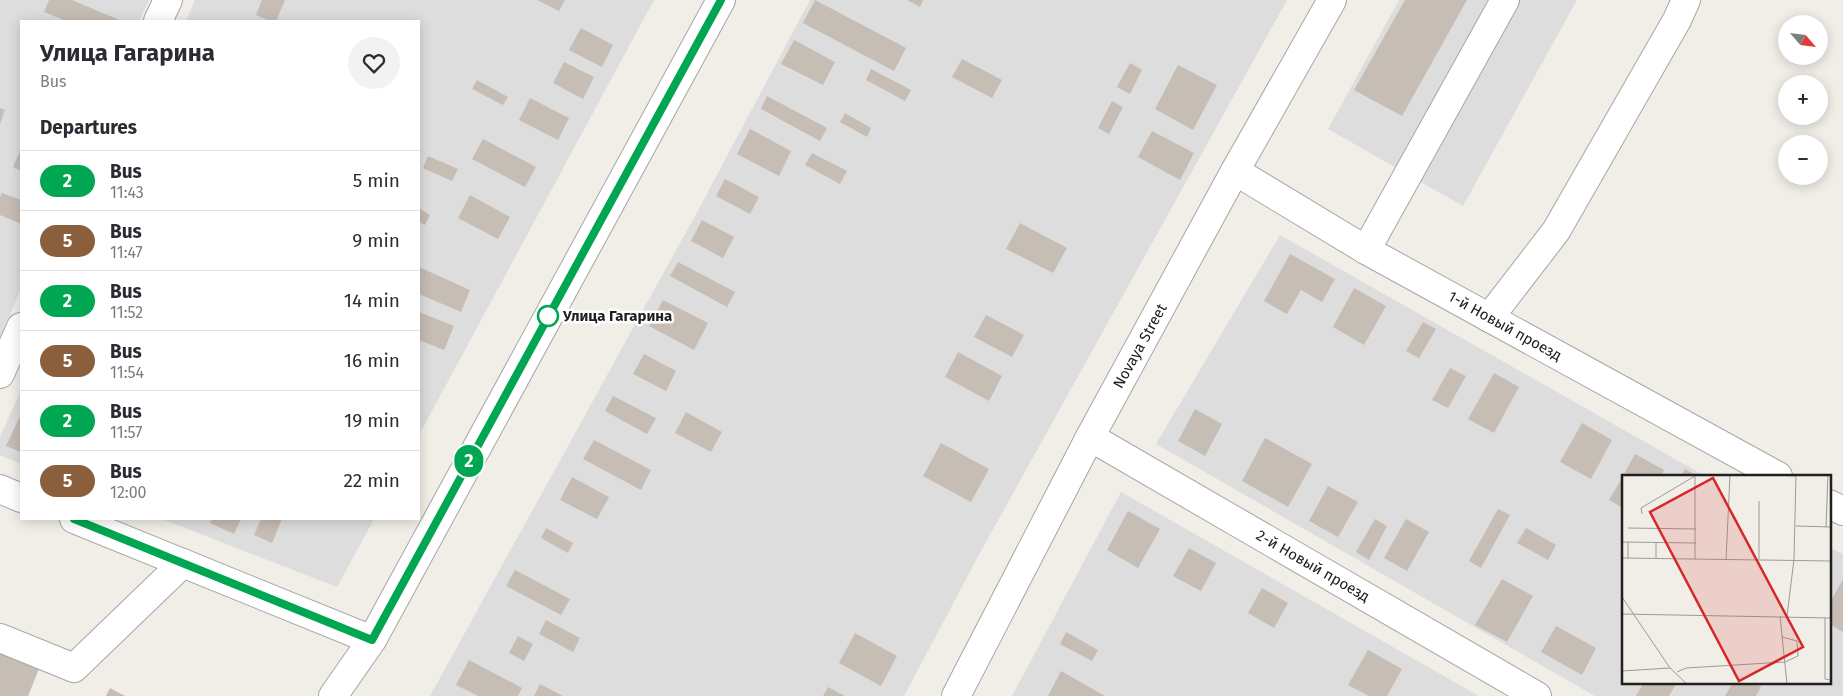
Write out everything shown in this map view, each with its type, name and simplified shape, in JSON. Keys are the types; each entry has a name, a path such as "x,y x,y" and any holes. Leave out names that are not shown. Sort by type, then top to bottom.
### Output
{"street":[{"path":"158,20 168,0"},
{"path":"334,696 372,640 721,0"},
{"name":"Novaya Street","path":"956,696 1090,437 1332,0"},
{"path":"1366,250 1505,0"},
{"path":"1489,318 1556,231 1677,20 1686,0"},
{"name":"1-й Новый проезд","path":"1236,171 1366,250 1776,475"},
{"path":"0,374 20,329"},
{"name":"2-й Новый проезд","path":"1090,437 1537,696"},
{"path":"0,489 20,498"},
{"path":"1830,504 1843,511"},
{"path":"76,520 372,640"},
{"path":"0,638 74,668 183,563"}],"shaded area":[{"path":"0,0 149,0 139,20 20,20 20,291 0,338"},
{"path":"195,0 654,0 420,433 420,20 186,20"},
{"path":"810,0 1287,0 982,549 904,696 430,696 701,205"},
{"path":"1399,0 1577,0 1463,206 1328,129"},
{"path":"1280,235 1703,475 1622,475 1622,684 1830,684 1830,548 1843,554 1843,696 1595,696 1156,444"},
{"path":"20,392 20,464 0,455 0,437"},
{"path":"1121,492 1479,696 1012,696"},
{"path":"165,520 373,520 337,587"}],"building":[{"path":"49,0 72,0 120,20 64,20 44,12"},
{"path":"262,0 285,0 276,20 268,20 256,15"},
{"path":"537,0 565,0 559,11"},
{"path":"815,0 906,48 894,71 803,23"},
{"path":"907,0 923,0 920,7"},
{"path":"1405,0 1467,0 1402,116 1354,90"},
{"path":"581,28 613,45 602,67 569,50"},
{"path":"794,40 835,62 823,85 781,64"},
{"path":"962,59 1002,80 992,98 952,77"},
{"path":"564,62 594,77 583,99 553,83"},
{"path":"1130,63 1142,70 1130,94 1117,87"},
{"path":"1178,65 1217,85 1193,130 1155,109"},
{"path":"871,69 911,90 905,101 866,80"},
{"path":"477,80 508,97 503,105 472,89"},
{"path":"767,96 827,128 820,141 761,109"},
{"path":"530,98 569,118 558,140 519,120"},
{"path":"1112,101 1123,107 1109,134 1098,128"},
{"path":"0,108 5,110 0,124"},
{"path":"845,113 871,128 867,137 840,122"},
{"path":"750,129 791,151 779,176 737,154"},
{"path":"1152,131 1194,153 1180,180 1138,157"},
{"path":"483,139 536,167 525,187 472,159"},
{"path":"20,151 20,170 13,167"},
{"path":"812,153 847,171 840,184 805,165"},
{"path":"428,156 458,169 452,181 423,168"},
{"path":"725,179 759,197 750,214 716,196"},
{"path":"2,193 20,200 20,224 0,215 0,197"},
{"path":"470,195 510,217 498,239 458,218"},
{"path":"420,209 430,215 425,225 420,222"},
{"path":"702,220 734,237 723,258 691,241"},
{"path":"1020,223 1067,248 1053,273 1006,249"},
{"path":"1290,254 1335,279 1322,302 1301,290 1287,314 1264,301"},
{"path":"678,262 735,292 727,307 670,276"},
{"path":"420,267 470,290 461,312 420,294"},
{"path":"1354,288 1386,306 1364,345 1333,327"},
{"path":"663,300 708,323 694,350 649,326"},
{"path":"420,312 454,326 444,350 420,340"},
{"path":"986,315 1024,335 1012,357 974,337"},
{"path":"1423,322 1436,329 1419,358 1406,351"},
{"path":"958,352 1002,376 989,401 945,377"},
{"path":"644,354 676,371 666,391 633,374"},
{"path":"1450,368 1466,376 1448,408 1432,400"},
{"path":"1494,373 1519,387 1494,433 1468,419"},
{"path":"613,396 656,418 647,434 605,411"},
{"path":"1195,409 1222,424 1205,456 1178,441"},
{"path":"686,412 722,432 711,452 675,433"},
{"path":"19,418 20,452 6,446"},
{"path":"1582,423 1612,440 1591,479 1560,462"},
{"path":"1265,438 1312,464 1288,507 1242,481"},
{"path":"594,440 651,470 641,490 583,459"},
{"path":"941,443 989,469 971,502 923,476"},
{"path":"1635,454 1664,470 1662,475 1624,475"},
{"path":"1685,469 1695,475 1682,475"},
{"path":"572,477 609,497 597,519 560,500"},
{"path":"1622,478 1622,507 1609,500"},
{"path":"1328,486 1358,502 1338,537 1309,521"},
{"path":"1498,509 1510,515 1481,568 1469,561"},
{"path":"1128,511 1160,529 1138,568 1107,550"},
{"path":"1375,519 1387,526 1369,560 1356,552"},
{"path":"1406,519 1429,532 1407,571 1384,558"},
{"path":"212,520 241,520 234,534 210,523"},
{"path":"261,520 282,520 272,543 254,535"},
{"path":"546,528 573,543 568,553 541,538"},
{"path":"1526,528 1556,545 1548,560 1517,543"},
{"path":"1189,548 1216,563 1201,591 1173,576"},
{"path":"515,570 570,599 561,615 506,586"},
{"path":"1502,579 1533,596 1507,642 1475,625"},
{"path":"1843,579 1843,632 1830,625 1830,602"},
{"path":"1262,588 1288,603 1274,628 1248,613"},
{"path":"546,620 580,638 573,652 539,634"},
{"path":"1556,626 1596,648 1582,675 1541,652"},
{"path":"1066,632 1098,650 1092,661 1060,644"},
{"path":"855,633 897,656 881,686 839,663"},
{"path":"518,636 533,644 524,661 509,653"},
{"path":"1368,650 1402,669 1387,696 1369,696 1348,685"},
{"path":"0,653 39,669 28,696 0,696"},
{"path":"469,660 522,688 518,696 478,696 456,685"},
{"path":"1061,671 1105,696 1048,696"},
{"path":"540,684 563,696 534,696"},
{"path":"1643,684 1676,684 1669,696 1636,696"},
{"path":"1732,684 1756,684 1761,687 1756,696 1725,696"},
{"path":"828,687 845,696 823,696"},
{"path":"110,688 125,696 106,696"}],"bus line":[{"name":"2","path":"76,520 372,640 721,0"}],"place":[{"name":"Улица Гагарина","path":"548,316"}]}
